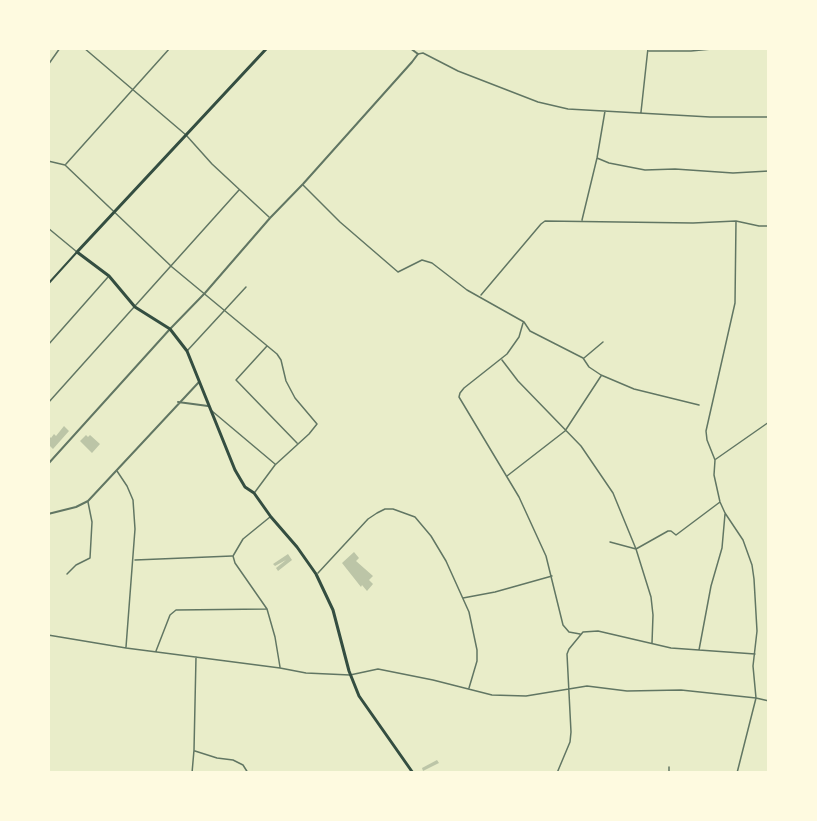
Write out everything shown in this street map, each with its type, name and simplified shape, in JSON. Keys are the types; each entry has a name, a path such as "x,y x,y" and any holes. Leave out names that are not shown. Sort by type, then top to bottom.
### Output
{"main road":[{"path":"48,284 267,48"},
{"path":"77,252 109,276 135,307 170,329 187,351 208,406 244,487 255,493 316,574 335,616 350,675 367,710 413,773"}],"street":[{"path":"48,64 60,48"},
{"path":"84,48 186,135 212,164 270,218"},
{"path":"65,165 170,48"},
{"path":"410,48 417,54"},
{"path":"423,53 427,48"},
{"path":"641,113 648,50 691,51 722,48"},
{"path":"48,464 170,329 205,294 417,54 423,53 458,71 538,102 568,109 710,117 769,117"},
{"path":"582,221 605,111"},
{"path":"597,158 609,163 645,170 675,169 733,173 769,171"},
{"path":"48,161 65,165 172,267 277,354 281,360 286,381 295,398 317,424 275,465 255,493"},
{"path":"303,184 340,222 398,273 422,260 432,263 467,290 524,322 530,331 583,358 589,367 601,375 634,388 699,405"},
{"path":"48,402 239,190"},
{"path":"481,296 543,222 736,221 769,226"},
{"path":"736,221 735,303 706,431 715,460 714,475 720,502 743,540 752,565 757,606 756,654 753,666 756,698 737,773"},
{"path":"48,228 77,252"},
{"path":"48,345 109,276"},
{"path":"187,351 246,287"},
{"path":"524,322 519,337 501,359 464,388 459,397 507,476 542,546 552,576 563,625 569,632 580,634"},
{"path":"583,358 603,342"},
{"path":"267,346 236,380 298,443"},
{"path":"501,359 518,381 581,446 613,493 636,549 651,597 654,615 651,643"},
{"path":"507,476 565,431 601,375"},
{"path":"48,514 76,507 88,501 199,382"},
{"path":"178,402 208,406"},
{"path":"212,411 275,465"},
{"path":"715,460 769,422"},
{"path":"117,471 127,486 134,506 135,529 126,648"},
{"path":"67,574 76,565 90,558 92,522 88,501"},
{"path":"610,542 636,549 668,531 676,535 720,502"},
{"path":"316,574 368,519 385,509 393,509 415,517 431,536 446,561 469,612 477,650 477,661 469,689"},
{"path":"699,651 711,586 722,548 725,513"},
{"path":"271,517 243,539 235,549 233,556 267,609 280,668"},
{"path":"133,560 233,556"},
{"path":"462,598 483,595 552,576"},
{"path":"156,652 170,615 176,610 267,609"},
{"path":"557,773 570,742 570,688 567,654 580,634 589,630 598,631 671,648 756,654"},
{"path":"48,635 306,673 350,675 378,669 492,695 519,696 586,686 627,691 681,690 769,701"},
{"path":"192,773 196,656"},
{"path":"194,750 217,758 233,760 243,765 248,773"},
{"path":"669,766 669,773"}],"building":[{"path":"64,426 69,431 53,449 48,444 48,435 51,438 54,434 56,436"},
{"path":"86,435 88,437 90,435 100,444 92,453 80,441"},
{"path":"354,552 359,558 356,561 373,576 369,580 373,584 367,591 362,585 361,587 342,563"},
{"path":"288,554 292,560 278,571 276,568 286,560 275,566 273,564"},
{"path":"437,760 439,763 423,771 422,768"}]}
